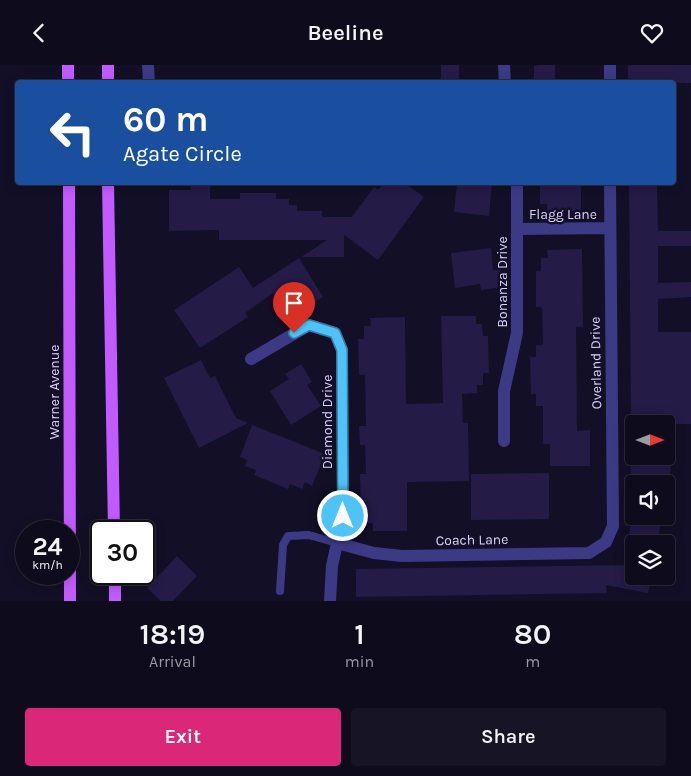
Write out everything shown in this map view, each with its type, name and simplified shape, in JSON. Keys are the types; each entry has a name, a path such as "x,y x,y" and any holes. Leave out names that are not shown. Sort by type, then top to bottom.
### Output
{"main road":[{"path":"68,65 68,80"},
{"path":"108,65 108,80"},
{"name":"Warner Avenue","path":"69,185 70,601"},
{"path":"108,185 114,520"},
{"path":"115,585 115,601"}],"street":[{"path":"148,65 149,80"},
{"path":"504,65 505,80"},
{"path":"610,65 610,80"},
{"name":"Bonanza Drive","path":"504,441 504,391 517,333 517,185"},
{"name":"Overland Drive","path":"606,542 613,526 610,185"},
{"name":"Flagg Lane","path":"517,229 609,228"},
{"name":"Diamond Drive","path":"251,359 309,325 335,333 342,350 343,516 332,566 330,601"},
{"name":"Coach Lane","path":"337,543 374,553 402,556 589,553 606,542"}],"lane":[{"path":"280,591 283,545 288,536 309,535 337,543"}],"building":[{"path":"441,65 459,65 459,80 441,80"},
{"path":"555,65 555,80 534,80 534,66"},
{"path":"628,65 691,65 691,83 676,83 676,80 628,80"},
{"path":"191,185 210,185 210,199 240,199 240,193 276,193 276,199 289,199 289,205 297,205 297,211 322,211 322,217 352,217 374,187 378,190 382,185 407,185 424,197 378,260 344,235 344,257 301,257 327,240 219,240 219,230 169,231 169,190 191,190"},
{"path":"457,185 492,185 489,216 454,212"},
{"path":"540,185 581,185 581,211 547,212 547,204 540,204"},
{"path":"629,185 657,185 658,231 691,231 691,246 658,246 658,283 691,282 691,297 658,299 658,332 691,332 691,424 675,424 675,415 631,415"},
{"path":"491,248 493,270 500,269 502,287 481,290 480,284 455,288 451,253"},
{"path":"582,249 583,327 576,327 577,431 590,430 590,466 550,466 550,444 543,444 543,406 536,406 536,394 531,394 530,357 536,357 536,345 543,345 542,307 536,307 536,271 541,271 541,258 548,258 547,250"},
{"path":"299,258 323,297 308,307 305,302 286,314 273,293 245,313 248,317 200,348 174,310 239,267 253,288"},
{"path":"441,316 476,316 476,324 482,324 483,336 488,336 489,373 483,373 483,385 477,385 477,393 462,394 463,423 468,423 469,481 407,482 407,531 373,531 373,523 366,523 366,511 361,511 360,474 366,474 365,445 360,445 359,426 366,426 365,375 359,375 358,339 364,339 364,326 371,326 370,318 405,317 406,404 443,403"},
{"path":"201,360 210,378 215,376 236,418 248,423 199,448 164,378"},
{"path":"301,364 312,382 307,385 321,406 291,425 270,391 289,379 285,374"},
{"path":"252,425 325,454 312,486 305,482 302,489 290,484 288,489 254,475 256,470 245,466 247,460 240,457"},
{"path":"631,465 671,465 670,475 631,475"},
{"path":"549,473 549,519 471,520 471,474"},
{"path":"631,525 660,525 659,535 629,535"},
{"path":"177,556 197,576 173,601 161,601 147,588 150,585 155,585 155,579"},
{"path":"625,565 625,585 649,585 648,593 606,585 607,593 356,597 356,569"}],"route":[{"path":"294,333 309,325 335,333 342,350 343,516"}]}
